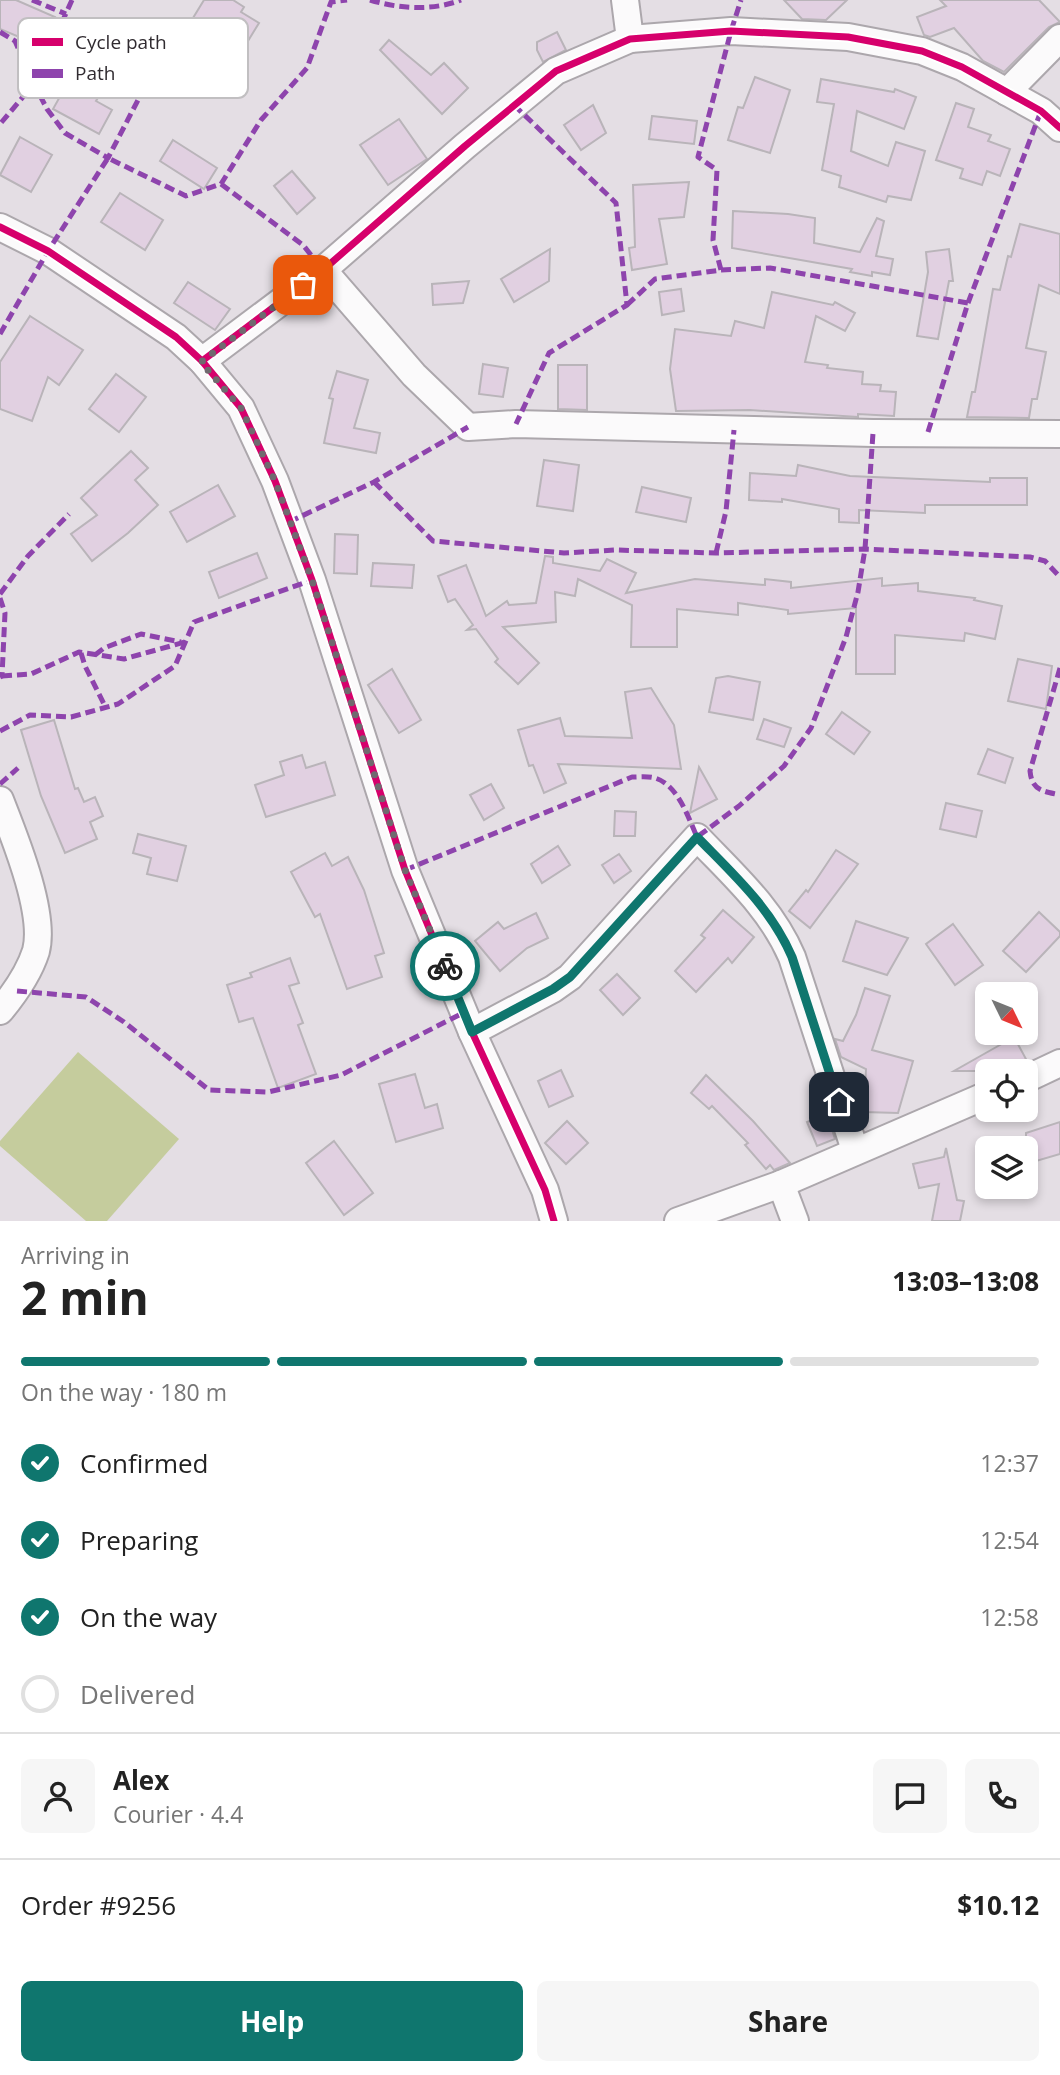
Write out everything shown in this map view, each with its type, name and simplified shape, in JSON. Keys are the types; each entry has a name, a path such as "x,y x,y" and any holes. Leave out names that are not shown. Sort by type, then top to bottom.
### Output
{"street":[{"path":"625,0 630,39"},
{"path":"201,362 323,270 556,71 630,39 731,31 848,37 922,51 962,67 1041,111 1060,128"},
{"path":"1006,92 1060,37"},
{"path":"0,227 48,251 176,337 241,408 275,481 312,580 405,870 472,1032 541,1180 554,1221"},
{"path":"323,270 414,374 468,427 516,424 873,433 1060,434"},
{"path":"0,800 25,865 36,920 36,950 17,991 0,1011"},
{"path":"472,1032 553,989 570,977 697,837 767,911 782,933 855,1150"},
{"path":"1038,1073 1060,1063"},
{"path":"678,1221 780,1184 975,1100"},
{"path":"780,1184 795,1221"}],"green space":[{"path":"78,1052 179,1139 107,1221 86,1221 0,1146 0,1141"}],"building":[{"path":"0,0 16,0 55,17 18,18 18,37 0,29"},
{"path":"204,0 233,0 244,7 241,12 259,23 248,41 248,18 193,18"},
{"path":"784,0 847,0 826,20 802,19"},
{"path":"940,0 1039,0 1060,22 1049,27 1004,72 983,61 954,28 930,37 924,35 917,17 946,6"},
{"path":"557,32 566,50 543,62 537,50 537,42"},
{"path":"389,40 431,75 444,63 468,88 442,114 380,50"},
{"path":"755,77 790,90 770,153 728,140 738,107 743,108"},
{"path":"821,79 894,92 895,89 916,97 904,129 857,111 851,151 888,166 896,142 925,151 911,200 888,196 886,202 839,187 841,176 822,170 834,104 817,102"},
{"path":"59,98 98,98 96,101 112,110 99,134 53,109"},
{"path":"956,103 974,109 968,127 991,135 988,141 1010,149 1000,176 987,171 982,185 960,178 963,169 936,160"},
{"path":"593,105 606,133 581,150 564,125"},
{"path":"652,116 697,121 694,144 649,139"},
{"path":"399,119 427,159 388,185 360,145"},
{"path":"20,137 52,155 31,192 0,175"},
{"path":"173,140 217,168 204,189 160,161"},
{"path":"292,171 315,198 297,214 274,186"},
{"path":"689,182 684,217 659,219 667,264 632,270 629,248 635,247 633,185"},
{"path":"120,193 163,220 145,250 101,222"},
{"path":"733,211 815,218 814,243 860,252 877,218 884,221 876,256 893,259 890,275 872,272 872,276 850,272 852,269 732,248"},
{"path":"1020,224 1060,234 1060,294 1039,285 1026,348 1046,352 1037,399 1032,399 1029,418 967,417 972,392 975,392 993,289 1000,290 1008,256 1011,257"},
{"path":"550,249 549,281 514,302 501,279"},
{"path":"949,249 953,281 949,281 938,339 917,336 928,272 926,252"},
{"path":"469,281 463,303 433,305 432,284"},
{"path":"188,282 230,309 215,330 174,303"},
{"path":"681,289 684,311 662,315 659,292"},
{"path":"772,292 833,305 835,302 855,313 845,331 816,316 805,362 828,365 827,368 863,372 862,384 881,385 880,391 896,392 894,416 858,414 858,417 750,410 676,411 670,369 675,329 731,336 735,321 764,328"},
{"path":"30,316 83,350 59,385 48,377 32,421 0,409 0,362"},
{"path":"483,364 508,368 503,397 479,394"},
{"path":"558,365 587,365 587,410 558,409"},
{"path":"337,371 368,380 354,428 380,433 376,453 324,443 333,399 329,398"},
{"path":"116,374 146,397 119,432 89,409"},
{"path":"131,451 148,468 135,480 158,505 92,561 71,534 97,515 81,498"},
{"path":"544,460 579,465 573,511 537,506"},
{"path":"798,465 850,476 990,482 990,478 1027,478 1027,505 925,505 925,513 859,510 859,523 839,522 839,509 782,499 782,502 749,500 750,473 796,476"},
{"path":"218,485 235,516 187,542 170,512"},
{"path":"642,487 691,498 686,522 636,512"},
{"path":"335,534 358,535 357,574 334,573"},
{"path":"257,553 267,578 219,598 209,572"},
{"path":"545,556 553,557 553,563 600,571 607,559 636,573 626,593 695,579 765,585 765,579 791,582 791,588 882,578 882,586 918,583 918,591 975,598 974,600 1002,606 995,639 965,633 964,641 895,635 895,674 856,674 856,608 788,614 788,610 738,603 738,615 677,609 677,647 631,647 632,605 578,579 575,596 555,592 556,622 503,627 539,663 518,684 495,662 498,659 476,629 467,630 473,625 455,599 448,602 438,576 466,565 486,616 507,601 509,605 536,603"},
{"path":"373,563 414,565 412,588 371,586"},
{"path":"1018,659 1052,666 1046,709 1008,701"},
{"path":"392,669 421,720 399,733 368,685"},
{"path":"728,676 760,682 753,720 709,712 716,678"},
{"path":"651,688 674,725 681,769 558,764 566,783 544,793 533,765 529,766 518,730 560,718 565,736 632,738 625,692"},
{"path":"842,712 870,732 854,754 826,734"},
{"path":"764,719 791,728 784,747 757,739"},
{"path":"54,720 75,789 78,788 84,802 95,797 103,816 90,822 97,839 65,853 41,796 21,730"},
{"path":"988,749 1013,758 1005,783 978,774"},
{"path":"302,755 306,768 325,762 335,795 266,817 255,785 284,775 280,762"},
{"path":"699,767 717,799 690,813"},
{"path":"491,784 504,808 484,820 470,795"},
{"path":"946,803 982,811 976,837 940,829"},
{"path":"615,811 636,812 635,836 614,836"},
{"path":"138,834 186,846 177,881 147,874 151,858 133,853"},
{"path":"558,846 570,865 542,883 531,864"},
{"path":"836,850 858,864 810,928 789,911 806,890 808,892"},
{"path":"325,853 332,866 348,857 364,890 384,953 375,956 382,977 347,989 320,914 315,917 291,872"},
{"path":"619,854 631,871 614,883 602,865"},
{"path":"723,910 754,937 732,963 728,958 696,992 675,971 705,938 701,935"},
{"path":"1039,912 1060,932 1060,936 1026,972 1003,951"},
{"path":"536,913 548,938 527,948 500,971 475,941 498,922 504,929"},
{"path":"856,921 908,938 887,975 843,961"},
{"path":"953,924 983,965 955,985 926,944"},
{"path":"290,958 299,983 289,986 303,1023 298,1025 316,1074 278,1088 253,1018 239,1022 227,985 252,977 250,973"},
{"path":"617,974 640,998 623,1015 600,990"},
{"path":"865,988 890,996 872,1050 913,1061 898,1113 864,1112 866,1069 841,1057 835,1039 843,1041"},
{"path":"1000,1045 1018,1045 1026,1059 975,1059"},
{"path":"975,1059 975,1071 954,1071"},
{"path":"561,1070 573,1096 549,1107 538,1081"},
{"path":"415,1074 425,1108 437,1104 443,1128 396,1142 379,1084"},
{"path":"706,1075 753,1121 790,1163 774,1170 770,1165 766,1169 745,1145 748,1143 712,1106 709,1109 691,1093"},
{"path":"827,1114 835,1139 817,1146 807,1122"},
{"path":"567,1121 588,1143 566,1164 545,1143"},
{"path":"1060,1122 1060,1154 1038,1160 1038,1136 1026,1136 1026,1133"},
{"path":"334,1141 373,1193 344,1215 306,1163"},
{"path":"946,1148 957,1200 964,1201 960,1221 932,1221 939,1184 919,1188 913,1164 944,1157"}],"marked path":[{"path":"32,0 66,14"},
{"path":"64,18 72,0"},
{"path":"0,334 48,251 108,158 186,196 221,184 261,120 307,68 331,2 347,0"},
{"path":"370,0 416,8 461,0"},
{"path":"627,305 655,279 721,270 713,240 717,170 698,157 741,0"},
{"path":"0,32 15,41 18,48"},
{"path":"0,124 22,98"},
{"path":"41,98 65,133 108,158 139,98"},
{"path":"514,105 616,203 627,305 549,353 516,424"},
{"path":"928,432 968,303 1041,111"},
{"path":"221,184 303,245 323,270"},
{"path":"721,270 770,268 968,303"},
{"path":"289,522 374,482 468,427"},
{"path":"716,553 726,511 734,430"},
{"path":"405,870 632,777 655,778 670,787 697,837 739,806 784,766 811,728 846,637 858,592 865,549 873,433"},
{"path":"374,482 433,541 564,553 615,550 716,553 865,549 1030,557 1045,561 1060,577"},
{"path":"0,594 28,556 69,514"},
{"path":"0,731 30,715 71,717 118,704 175,666 194,622 312,580"},
{"path":"0,598 5,613 0,677"},
{"path":"95,655 104,648 141,634 181,642"},
{"path":"2,676 31,674 79,652 124,659 185,642"},
{"path":"81,653 106,708"},
{"path":"1060,668 1030,771 1036,786 1060,795"},
{"path":"0,784 18,768"},
{"path":"17,991 86,997 124,1022 209,1090 268,1092 341,1075 465,1012"}],"cycle path":[{"path":"202,361 323,270 556,71 630,39 731,31 848,37 922,51 962,67 1041,111 1060,128"},
{"path":"0,227 48,251 176,337 202,361 241,408 275,481 312,580 405,870 472,1032 545,1190 554,1221"}],"way so far":[{"path":"303,285 201,362 241,408 275,481 312,580 405,870 445,966"}],"route":[{"path":"445,966 472,1032 553,989 570,977 697,837 767,911 782,933 839,1102"}]}
